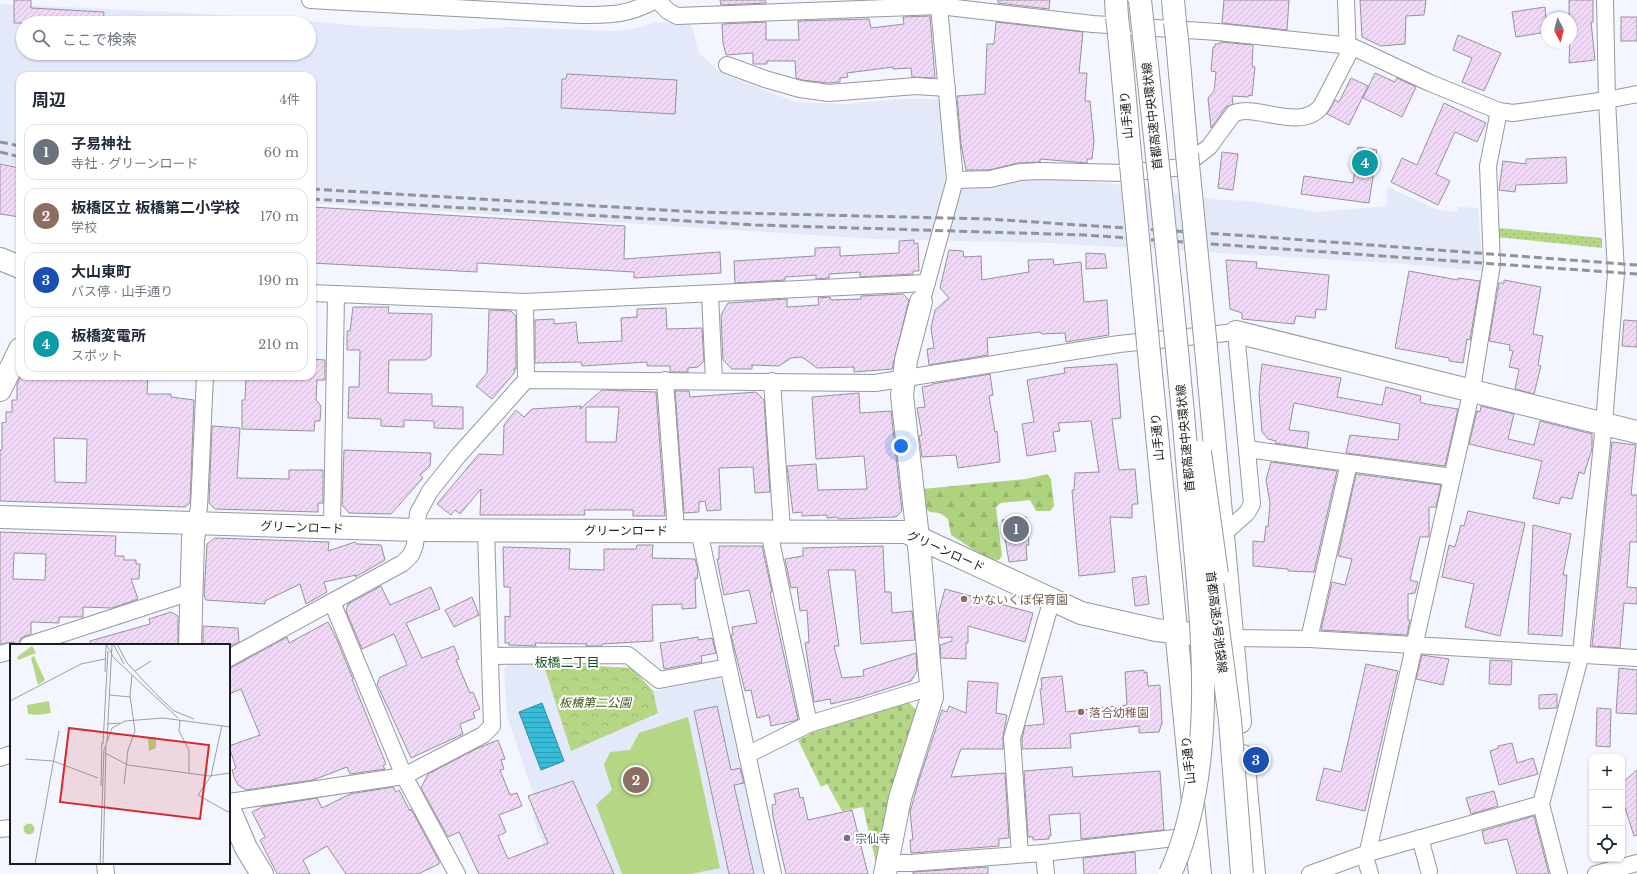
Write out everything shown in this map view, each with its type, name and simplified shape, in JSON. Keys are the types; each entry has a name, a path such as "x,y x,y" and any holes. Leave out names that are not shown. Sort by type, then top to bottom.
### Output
{"main road":[{"name":"首都高速中央環状線","path":"1140,0 1184,372 1199,602 1203,730 1198,775 1191,809 1181,849 1170,874"},
{"name":"首都高速中央環状線","path":"1148,0 1184,372 1206,631 1208,715 1205,756 1195,810 1184,850 1175,874"},
{"path":"1173,0 1254,874"},
{"name":"山手通り","path":"1117,17 1175,634 1200,874"},
{"path":"0,259 16,265"},
{"path":"886,869 900,798 932,697 902,395 906,360 924,292"},
{"path":"1236,332 1637,432"},
{"path":"0,390 16,357"},
{"name":"首都高速5号池袋線","path":"1184,372 1230,720 1242,874"},
{"name":"首都高速5号池袋線","path":"1184,372 1218,582 1233,719 1246,874"},
{"name":"グリーンロード","path":"0,517 416,530 906,532 1081,613 1175,634 1232,638"},
{"path":"190,644 193,539 196,523"},
{"path":"230,810 246,848 262,874"}],"street":[{"path":"310,0 550,7 615,15 639,8 656,0 668,11 677,16 938,3 1093,24 1218,32 1348,46 1430,83 1499,111 1513,113 1607,100 1637,94"},
{"path":"955,180 990,179 1020,172 1041,170 1126,174 1183,167 1210,147 1234,113 1245,110 1301,118 1318,111 1348,55 1346,0"},
{"path":"1559,874 1541,804 1581,654 1604,423 1616,263 1607,100 1606,0"},
{"path":"316,293 525,302 710,294 924,292 955,180 938,3"},
{"path":"727,65 800,89 829,93 916,86 947,88"},
{"path":"1370,874 1366,860 1472,390 1492,264 1488,166 1499,111"},
{"path":"332,528 336,294"},
{"path":"710,294 714,381"},
{"path":"230,657 403,562 411,555 415,545 418,513 430,491 468,444 526,380 525,302"},
{"path":"526,380 875,383 1119,344 1236,332 1252,504 1247,513 1223,534"},
{"path":"196,523 199,507 205,380"},
{"path":"665,380 676,531"},
{"path":"772,381 775,531 809,724"},
{"path":"1247,449 1452,477"},
{"path":"1309,638 1349,463"},
{"path":"230,802 404,776 483,735 492,726 486,530"},
{"path":"699,531 773,874"},
{"path":"31,644 191,592"},
{"path":"1020,854 1012,738 1052,599"},
{"path":"332,602 404,776 457,874"},
{"path":"1232,638 1309,638 1637,658"},
{"path":"0,654 10,650"},
{"path":"490,656 628,655 659,680 728,668"},
{"path":"747,755 809,724 931,687"},
{"path":"0,758 10,754"},
{"path":"1310,874 1368,853 1541,804"},
{"path":"0,829 10,828"},
{"path":"886,869 910,863 1044,853 1196,836"},
{"path":"1420,838 1429,871"},
{"path":"1044,853 1046,874"},
{"path":"1596,874 1637,863"},
{"path":"105,864 106,874"}],"shaded area":[{"path":"0,4 237,16 16,16 16,60 316,60 316,22 359,26 462,30 511,27 611,31 634,29 657,22 691,24 699,53 718,70 726,75 795,102 847,104 899,99 938,99 942,109 945,185 1035,176 1107,183 1221,200 1251,201 1318,212 1386,206 1388,187 1438,210 1457,212 1458,207 1478,208 1483,271 1392,263 1049,243 874,239 316,203 316,72 16,72 16,165 0,163"},
{"path":"509,663 543,663 657,713 653,691 718,678 723,682 765,874 555,874 533,818 538,808 507,716 504,669"}],"green space":[{"path":"1499,228 1602,238 1602,248 1497,237"},
{"path":"1047,474 1051,479 1054,506 1050,511 1036,511 1030,500 1001,503 996,507 1002,556 999,560 988,559 951,535 948,519 940,513 930,512 922,506 922,489 1026,479"},
{"name":"板橋第二公園","path":"543,663 632,668 653,691 658,713 571,751"},
{"path":"909,702 918,713 878,872 863,807 842,811 827,784 821,787 798,740 816,731"},
{"path":"688,717 720,868 691,874 622,874 596,805 612,790 604,765 610,752 630,750 639,733"}],"water":[{"path":"542,703 564,761 541,770 519,712"}],"building":[{"path":"14,0 31,0 31,8 104,12 104,16 16,16 16,23 14,23"},
{"path":"720,0 765,0 766,3 721,5"},
{"path":"998,0 1050,0 1049,9 998,3"},
{"path":"1224,0 1289,0 1287,30 1222,23"},
{"path":"1360,0 1426,0 1424,15 1406,16 1405,44 1381,46 1362,37"},
{"path":"1569,0 1593,0 1593,22 1591,22 1595,60 1569,63 1570,48 1577,48 1577,12 1569,12"},
{"path":"1545,7 1545,12 1541,12 1541,33 1516,37 1512,12"},
{"path":"930,16 935,78 912,77 911,68 893,69 893,67 847,73 848,77 840,78 840,82 828,83 802,80 796,78 795,61 767,61 767,64 753,64 753,53 726,55 723,43 722,24 766,22 766,40 799,40 798,21 869,19 871,28 904,24 903,17"},
{"path":"1621,17 1637,17 1637,41 1621,41"},
{"path":"996,22 1083,32 1079,73 1087,73 1085,101 1090,101 1094,141 1092,159 1087,159 1087,163 1040,159 1040,162 1018,163 989,170 966,170 961,144 957,96 985,94 987,44 994,44"},
{"path":"1458,35 1501,53 1484,91 1462,82 1472,58 1453,50"},
{"path":"1220,42 1253,45 1252,66 1255,67 1252,96 1232,96 1233,104 1226,107 1211,128 1208,98 1214,91 1216,72 1211,71 1213,47 1215,47 1215,44 1219,44"},
{"path":"1375,73 1395,82 1397,78 1416,87 1402,117 1363,98"},
{"path":"567,74 677,80 675,114 561,108 562,79 566,79"},
{"path":"1351,78 1368,86 1349,125 1327,114 1335,100 1339,102"},
{"path":"1444,103 1486,123 1477,142 1455,132 1436,174 1450,181 1438,205 1391,182 1402,158 1417,165"},
{"path":"1358,147 1377,150 1369,203 1301,194 1304,176 1353,183"},
{"path":"1222,152 1238,154 1233,190 1218,188"},
{"path":"1566,157 1567,183 1516,185 1515,192 1499,190 1503,161 1526,164 1526,159"},
{"path":"0,164 16,167 16,216 0,214"},
{"path":"316,207 625,226 624,259 720,252 721,273 634,278 634,272 477,263 477,272 316,263"},
{"path":"914,240 914,244 918,243 919,271 913,271 913,274 860,277 860,272 829,274 829,278 816,279 816,275 785,277 785,280 735,283 734,261 815,256 815,248 840,247 840,256 899,253 899,241"},
{"path":"949,250 963,251 964,257 981,256 982,280 1029,272 1028,260 1053,259 1054,265 1081,262 1084,302 1107,300 1109,335 1066,342 1065,333 1042,334 1040,332 987,338 988,355 929,365 927,349 934,348 931,328 935,310 949,298 940,288"},
{"path":"1086,253 1105,254 1107,268 1086,269"},
{"path":"1226,260 1257,262 1256,268 1329,275 1326,310 1316,309 1315,318 1296,316 1294,324 1242,319 1242,313 1230,309"},
{"path":"1409,271 1458,280 1458,278 1480,281 1470,340 1467,339 1463,363 1449,361 1449,358 1395,348"},
{"path":"1504,280 1541,287 1533,334 1543,336 1538,365 1541,366 1534,394 1515,389 1519,369 1509,367 1513,351 1509,350 1510,345 1489,341 1499,283 1504,283"},
{"path":"903,294 909,300 892,369 854,372 854,367 817,368 802,357 791,358 779,366 752,365 752,369 732,369 723,360 721,315 728,303 787,299 787,307 819,305 818,298 830,297 831,300 861,299 861,296"},
{"path":"353,307 389,307 388,313 432,314 431,356 425,360 389,360 388,393 432,394 432,406 463,407 463,429 434,428 434,421 404,420 404,427 381,426 381,419 348,418 349,387 359,387 360,350 347,350 347,331 350,331"},
{"path":"666,308 667,329 702,328 704,361 698,367 688,368 688,372 670,372 670,366 647,366 647,362 582,366 581,362 535,363 535,320 554,319 554,324 576,322 578,343 622,341 621,318 637,317 637,309"},
{"path":"489,310 511,311 516,316 516,369 514,369 515,372 492,399 476,386 487,373"},
{"path":"1624,320 1637,321 1637,347 1622,346"},
{"path":"316,359 325,360 325,380 317,380 316,400 321,406 320,421 315,421 314,431 242,429 242,400 245,400 246,380 316,380"},
{"path":"1117,364 1121,418 1112,419 1119,470 1135,469 1138,504 1133,504 1132,506 1132,518 1110,517 1115,572 1079,576 1072,490 1074,490 1075,473 1099,472 1091,421 1058,423 1060,431 1053,432 1056,451 1027,456 1022,424 1034,422 1027,380 1065,373 1064,368"},
{"path":"1262,364 1341,378 1337,397 1382,405 1386,387 1421,396 1420,402 1426,404 1458,409 1445,466 1346,453 1350,435 1398,440 1400,424 1294,403 1289,430 1309,432 1307,448 1275,443 1276,441 1268,439 1262,432 1259,393"},
{"path":"990,374 993,395 989,396 995,432 997,431 1000,462 958,468 956,455 922,457 919,436 922,435 917,408 925,407 922,387"},
{"path":"19,380 148,380 147,394 171,394 171,397 194,400 190,503 185,507 0,501 0,450 2,450 2,423 6,422 6,412 12,412 12,400 17,400 17,384","holes":["54,438 87,439 86,483 55,482"]},
{"path":"602,390 656,392 665,516 633,516 633,510 584,510 585,515 480,515 481,489 460,514 455,510 451,515 437,504 479,454 503,455 504,425 516,410 524,417 532,409 581,406 580,409","holes":["586,407 619,407 616,442 586,442"]},
{"path":"675,391 689,391 690,397 756,392 764,400 770,492 755,493 753,467 719,468 721,510 707,511 705,501 699,502 699,512 684,513"},
{"path":"859,393 860,413 891,411 902,511 896,517 838,519 837,517 827,518 827,515 802,516 802,512 793,513 787,466 816,464 818,490 867,489 864,456 816,459 812,397"},
{"path":"1481,406 1514,414 1508,439 1534,445 1540,421 1592,434 1592,449 1584,474 1579,472 1572,499 1561,497 1559,504 1533,498 1542,461 1469,444 1477,411 1480,412"},
{"path":"212,426 240,428 237,478 289,479 289,470 323,470 323,503 318,503 318,512 215,509 209,503"},
{"path":"1612,442 1636,445 1631,495 1637,495 1637,542 1630,542 1627,587 1637,588 1637,604 1624,603 1620,648 1592,646"},
{"path":"344,450 431,453 430,466 420,475 423,478 391,514 349,513 342,505"},
{"path":"1271,462 1337,471 1314,572 1288,571 1288,569 1253,566 1253,541 1264,542 1266,526 1268,527 1270,503 1266,480"},
{"path":"1356,474 1441,485 1436,507 1429,507 1429,537 1420,537 1410,580 1418,582 1415,593 1408,594 1408,620 1410,620 1407,635 1321,630 1332,582 1345,585 1352,559 1338,556"},
{"path":"1468,511 1525,523 1500,636 1465,627 1474,584 1442,577 1449,545 1455,547 1461,525 1464,526"},
{"path":"1026,517 1029,545 1026,545 1027,560 1009,562 1002,520"},
{"path":"1533,525 1571,534 1563,575 1567,575 1562,636 1528,634"},
{"path":"0,532 116,536 115,556 124,556 124,560 136,560 136,564 140,564 139,579 131,579 138,599 112,608 83,607 83,617 59,617 59,623 31,622 31,634 21,638 19,644 13,642 0,644","holes":["14,553 46,554 45,580 13,579"]},
{"path":"215,538 329,542 328,551 355,542 357,544 381,545 385,560 355,577 356,575 324,582 327,592 306,604 300,584 265,601 265,604 206,600 204,595 207,544"},
{"path":"637,545 653,545 652,558 695,559 698,570 697,579 695,578 696,608 682,609 682,604 652,605 653,641 602,644 602,646 586,646 587,644 535,643 536,646 509,645 509,643 505,643 505,616 510,617 510,587 504,587 503,547 570,549 569,569 604,570 604,549 636,549"},
{"path":"719,546 762,546 772,592 770,592 798,719 794,721 771,726 769,715 757,718 751,690 745,691 731,635 733,635 732,627 757,623 749,590 724,595 717,559 719,559"},
{"path":"883,546 885,592 891,592 892,613 912,611 915,640 861,644 855,570 828,570 839,646 834,646 842,678 864,676 863,670 916,653 917,671 911,681 861,697 831,704 830,699 814,702 805,643 809,642 807,610 800,611 797,587 791,588 785,559 803,556 803,548"},
{"path":"1146,576 1149,604 1135,606 1132,578"},
{"path":"381,586 390,605 431,587 440,609 406,623 422,658 454,646 459,659 456,660 470,693 473,692 480,709 473,712 475,718 460,724 463,734 411,758 377,684 380,677 407,665 394,634 362,649 346,611 348,604"},
{"path":"945,589 1033,613 1025,642 968,626 966,659 941,658 940,645 952,641 952,637 940,638 938,615"},
{"path":"472,597 479,615 454,627 445,610"},
{"path":"171,612 178,616 178,644 91,644 90,641 150,624 149,619"},
{"path":"328,622 353,679 386,764 383,766 385,769 350,774 347,767 313,780 246,790 238,785 232,770 236,768 230,746 260,735 241,689 230,694 230,668 287,637 289,643"},
{"path":"203,626 238,628 239,642 233,645 203,644"},
{"path":"698,637 698,640 712,638 716,653 701,656 702,662 664,669 660,643"},
{"path":"1422,655 1449,659 1443,685 1416,679"},
{"path":"1490,660 1512,661 1511,685 1489,684"},
{"path":"1366,664 1398,671 1365,811 1316,800 1324,768 1341,772"},
{"path":"1619,668 1637,670 1637,714 1616,713"},
{"path":"1144,670 1144,673 1147,672 1148,686 1160,685 1162,723 1159,732 1139,733 1139,726 1070,734 1071,748 1022,749 1022,739 1025,726 1044,724 1040,689 1042,689 1041,678 1062,676 1066,712 1127,705 1125,672"},
{"path":"968,681 998,683 996,713 1007,715 1003,736 1003,749 961,749 951,777 1005,773 1009,838 999,839 999,846 911,853 910,840 913,840 910,812 942,710 947,712 949,706 966,713"},
{"path":"1557,694 1557,708 1539,709 1539,695"},
{"path":"717,706 731,770 740,768 744,783 734,785 754,874 729,874 694,711"},
{"path":"1597,708 1611,709 1610,747 1596,746"},
{"path":"498,740 505,759 501,760 504,769 500,770 510,795 517,793 522,806 499,815 506,832 498,836 508,859 548,843 528,796 573,781 614,874 479,874 459,832 448,837 421,788 428,774 476,749"},
{"path":"1512,743 1517,763 1533,758 1538,774 1499,785 1490,751 1499,748 1498,746"},
{"path":"1072,767 1073,777 1160,771 1164,830 1081,839 1080,813 1049,815 1051,836 1049,836 1049,839 1033,840 1033,837 1028,837 1024,771"},
{"path":"1637,770 1637,835 1634,836 1625,808 1625,780"},
{"path":"393,787 396,792 399,790 410,811 411,809 439,861 439,864 418,874 346,874 327,846 303,860 310,874 277,874 260,840 265,837 252,812 262,807 317,798 322,808 350,794"},
{"path":"798,788 800,798 803,797 808,820 852,810 868,874 786,874 773,817 772,805 776,804 774,794"},
{"path":"1494,791 1498,806 1471,814 1466,798"},
{"path":"1534,816 1549,874 1517,874 1507,839 1485,844 1482,831"},
{"path":"1135,852 1136,874 1084,874 1083,858"},
{"path":"988,867 988,874 913,874 913,872"}],"railway":[{"path":"0,142 16,145"},
{"path":"0,152 16,156"},
{"path":"316,189 698,212 987,219 1251,236 1637,265"},
{"path":"316,199 756,225 1085,235 1637,274"}],"place":[{"name":"板橋変電所","path":"1365,163"},
{"name":"子易神社","path":"1016,529"},
{"name":"かないくぼ保育園","path":"964,599"},
{"name":"落合幼稚園","path":"1081,712"},
{"name":"大山東町","path":"1256,760"},
{"name":"板橋区立 板橋第二小学校","path":"636,780"},
{"name":"宗仙寺","path":"847,838"}],"district":[{"name":"板橋二丁目","path":"567,662"}]}
